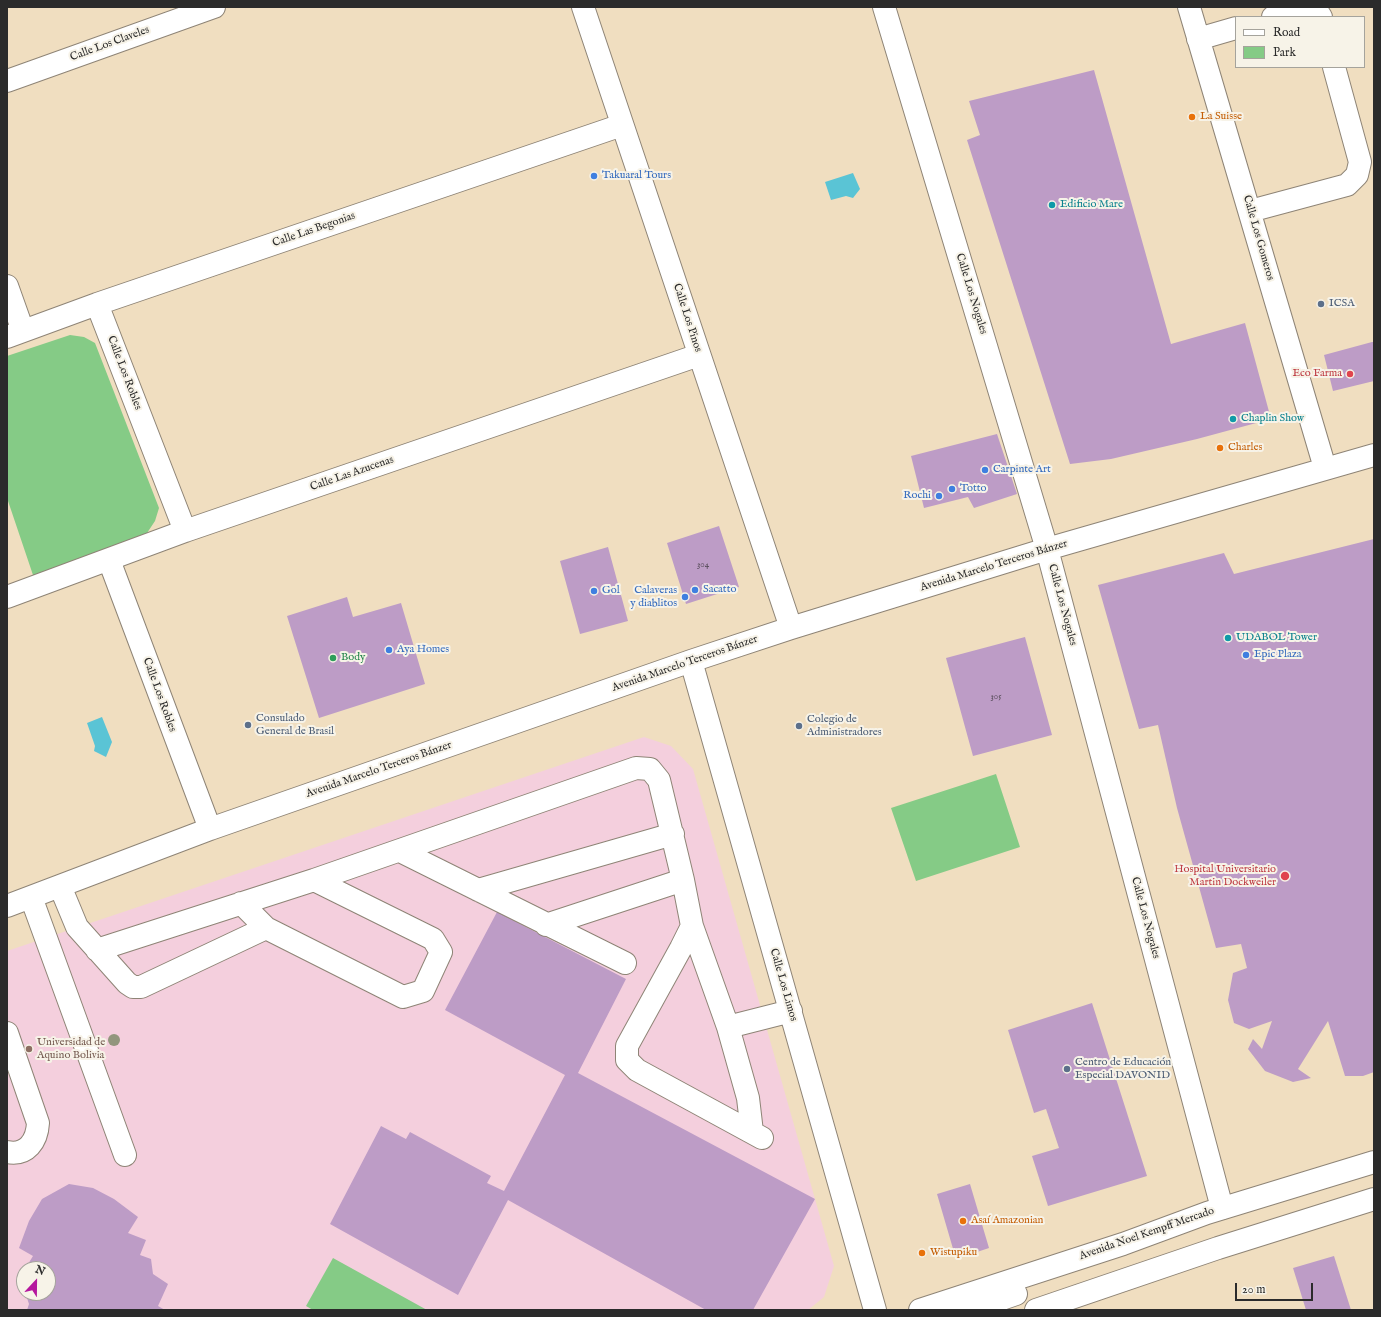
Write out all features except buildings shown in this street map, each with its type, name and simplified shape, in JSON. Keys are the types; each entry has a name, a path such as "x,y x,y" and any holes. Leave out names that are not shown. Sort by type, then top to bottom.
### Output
{"street":[{"name":"Calle Los Claveles","path":"7,81 214,7"},
{"name":"Calle Los Pinos","path":"583,7 791,628"},
{"name":"Calle Los Nogales","path":"884,7 1047,549 1222,1208"},
{"name":"Calle Los Gomeros","path":"1189,7 1325,468"},
{"path":"1277,16 1309,7 1316,9 1320,16"},
{"path":"1198,39 1235,28"},
{"path":"1250,211 1347,184 1357,175 1360,162 1334,68"},
{"name":"Calle Las Begonias","path":"15,334 97,304 622,125"},
{"path":"7,286 15,334"},
{"name":"Calle Los Robles","path":"97,304 185,531"},
{"name":"Calle Las Azucenas","path":"7,597 185,531 699,354"},
{"name":"Avenida Marcelo Terceros Bánzer","path":"7,906 210,830 691,660 1047,549 1374,455"},
{"name":"Calle Los Robles","path":"109,560 210,830"},
{"name":"Calle Los Limos","path":"691,660 875,1310"},
{"path":"97,950 400,851 636,768 650,769 660,780 692,926 728,1027 757,1135 637,1070 627,1060 627,1046 692,926"},
{"path":"478,890 673,834"},
{"path":"400,851 625,963"},
{"path":"241,903 266,928 403,997 423,990 441,952 433,939 314,880"},
{"path":"546,925 683,880"},
{"path":"60,886 77,927 127,983 133,987 141,987 266,928"},
{"path":"31,897 125,1155"},
{"path":"728,1027 791,1011"},
{"path":"7,1033 38,1123 37,1134 26,1149 19,1153 7,1152"},
{"name":"Avenida Noel Kempff Mercado","path":"920,1310 1123,1244 1222,1208 1374,1162"},
{"path":"1304,1183 1339,1187 1374,1176"},
{"path":"1036,1310 1218,1248 1374,1199"},
{"path":"970,1310 1071,1276 1123,1244"}],"shaded area":[{"path":"644,737 671,746 693,769 834,1266 824,1297 808,1310 7,1310 7,951"}],"green space":[{"path":"70,335 84,337 95,343 159,508 155,521 147,533 34,578 7,498 7,356"},
{"path":"996,774 1020,847 916,881 891,808"},
{"path":"333,1258 427,1310 313,1310 306,1306"}],"water":[{"path":"853,173 860,189 853,198 846,196 831,200 825,182"},
{"path":"102,717 112,742 106,757 94,751 95,746 87,723"}],"place":[{"name":"La Suisse","path":"1192,117"},
{"name":"Takuaral Tours","path":"594,176"},
{"name":"Edificio Mare","path":"1052,205"},
{"name":"ICSA","path":"1321,304"},
{"name":"Eco Farma","path":"1350,374"},
{"name":"Chaplin Show","path":"1233,419"},
{"name":"Charles","path":"1220,448"},
{"name":"Carpinte Art","path":"985,470"},
{"name":"Totto","path":"952,489"},
{"name":"Rochi","path":"939,496"},
{"name":"Sacatto","path":"695,590"},
{"name":"Gol","path":"594,591"},
{"name":"Calaveras y diablitos","path":"685,597"},
{"name":"UDABOL Tower","path":"1228,638"},
{"name":"Aya Homes","path":"389,650"},
{"name":"Epic Plaza","path":"1246,655"},
{"name":"Body","path":"333,658"},
{"name":"Consulado General de Brasil","path":"248,725"},
{"name":"Colegio de Administradores","path":"799,726"},
{"name":"Hospital Universitario Martin Dockweiler","path":"1285,876"},
{"name":"Universidad de Aquino Bolivia","path":"29,1049"},
{"name":"Centro de Educación Especial DAVONID","path":"1067,1069"},
{"name":"Asaí Amazonian","path":"963,1221"},
{"name":"Wistupiku","path":"922,1253"}]}
